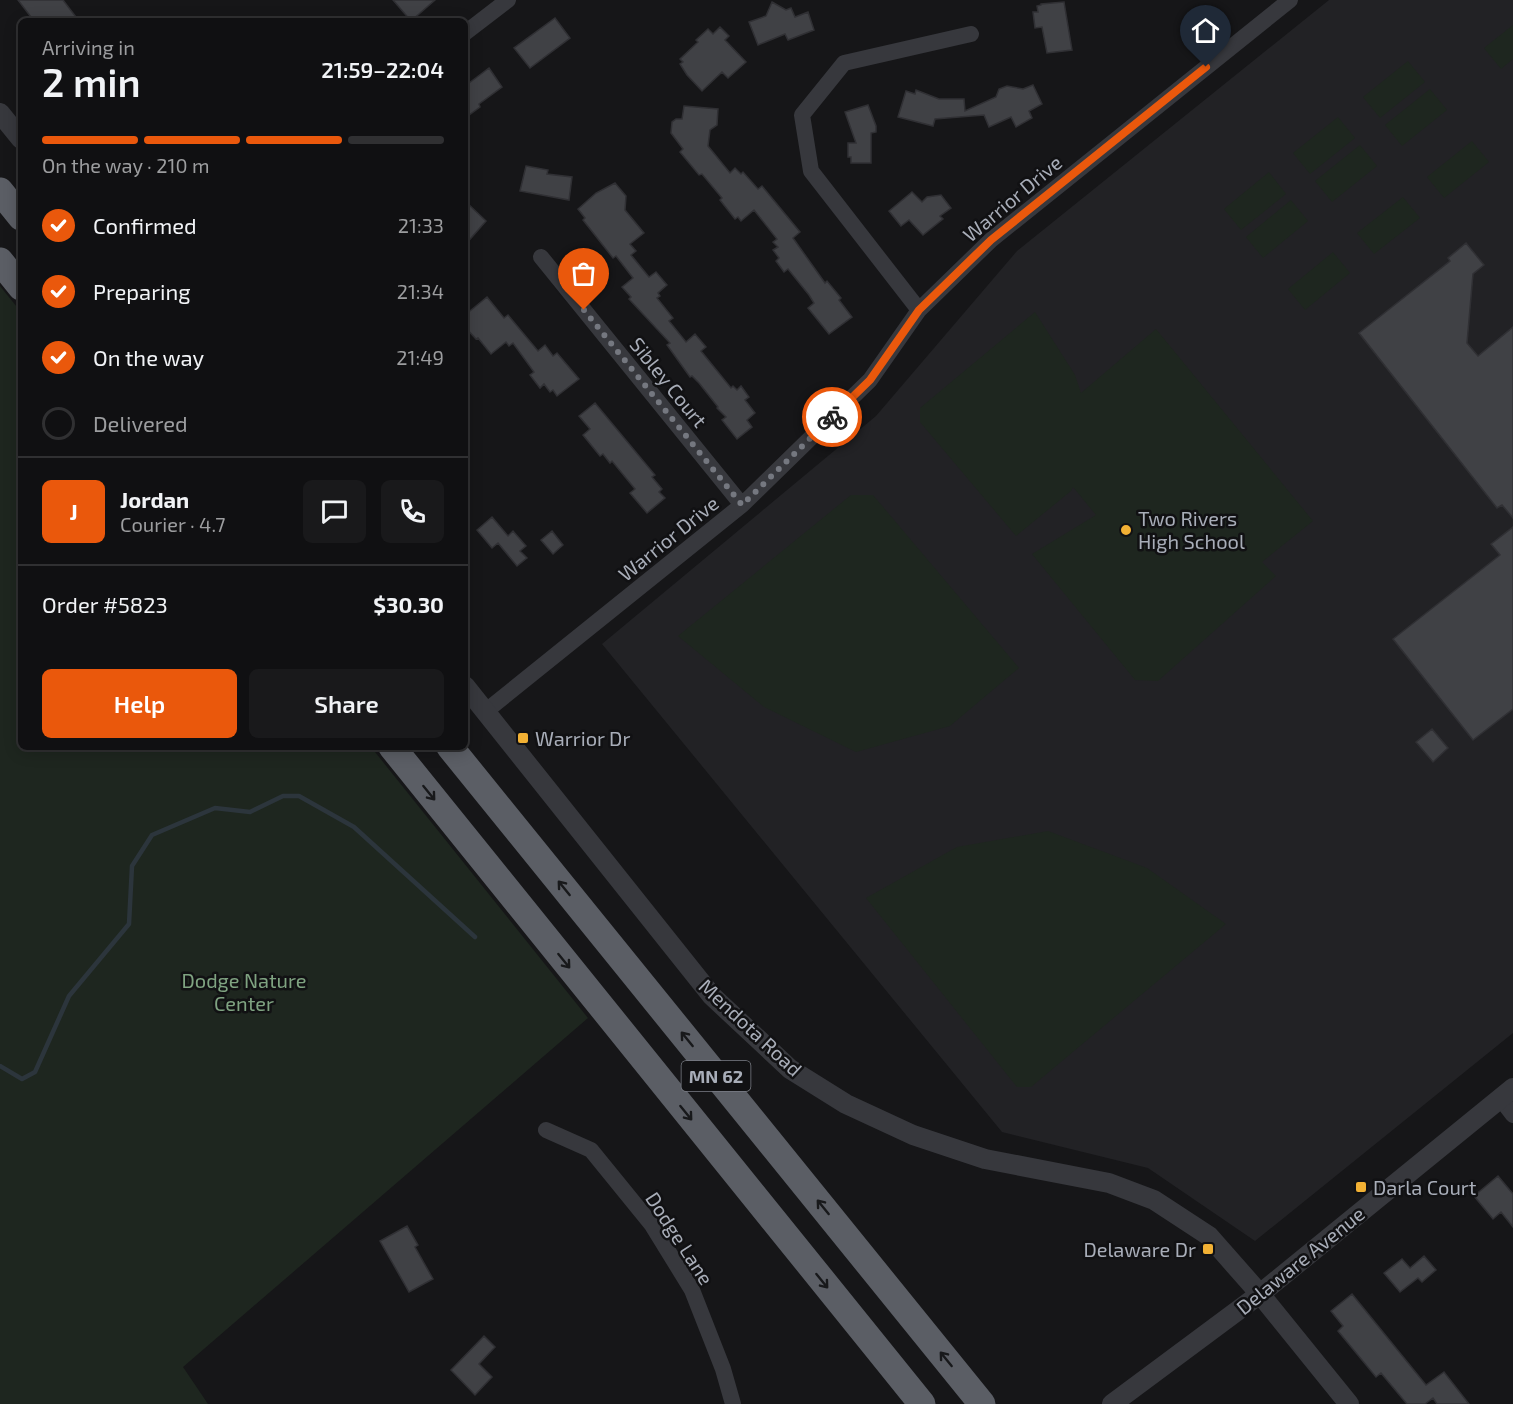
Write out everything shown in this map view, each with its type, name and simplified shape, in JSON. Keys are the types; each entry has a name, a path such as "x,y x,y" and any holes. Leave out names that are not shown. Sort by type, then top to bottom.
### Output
{"highway":[{"path":"0,191 18,213"},
{"path":"0,261 18,283"},
{"name":"MN 62","path":"394,750 921,1404"},
{"name":"MN 62","path":"452,750 982,1404"}],"street":[{"path":"468,31 508,0"},
{"name":"Warrior Drive","path":"486,711 742,505 870,380 919,310 991,240 1290,0"},
{"path":"919,310 812,171 802,115 844,63 971,34"},
{"path":"0,113 18,135"},
{"name":"Sibley Court","path":"541,257 742,505"},
{"name":"Mendota Road","path":"468,690 712,996 790,1069 846,1104 913,1135 985,1159 1109,1183 1154,1200 1209,1236 1260,1294 1349,1404"},
{"path":"1506,1093 1513,1114"},
{"name":"Delaware Avenue","path":"1112,1404 1260,1294 1506,1093"},
{"name":"Dodge Lane","path":"546,1130 591,1150 651,1225 692,1290 723,1369 733,1404"}],"shaded area":[{"name":"Two Rivers High School","path":"1329,0 1513,0 1513,1033 1255,1241 1148,1168 1002,1132 602,644 876,416 1017,251"}],"green space":[{"path":"1513,25 1513,59 1501,69 1484,48"},
{"path":"1408,61 1425,82 1380,118 1363,97"},
{"path":"1430,89 1447,110 1402,146 1385,125"},
{"path":"1338,117 1355,138 1310,174 1293,153"},
{"path":"1472,141 1489,162 1444,198 1427,177"},
{"path":"1360,145 1377,166 1332,202 1315,181"},
{"path":"1269,172 1286,194 1241,230 1224,209"},
{"path":"1403,197 1420,218 1374,254 1357,233"},
{"path":"1291,200 1308,221 1263,258 1246,237"},
{"path":"1333,252 1350,273 1305,310 1288,289"},
{"name":"Dodge Nature Center","path":"0,286 18,308 18,750 373,750 588,1018 183,1367 208,1404 0,1404"},
{"path":"1035,312 1075,375 1081,393 1156,329 1313,521 1262,562 1276,576 1158,681 1135,680 1032,554 1096,515 1073,487 1016,536 920,422 920,408"},
{"path":"851,495 873,495 1019,668 950,726 856,752 764,707 678,636"},
{"path":"1048,831 1147,868 1226,924 1031,1087 1017,1087 866,898 957,847"}],"building":[{"path":"18,0 63,0 77,18 32,18"},
{"path":"393,0 435,0 414,18 408,18"},
{"path":"772,2 786,10 791,8 795,17 808,12 814,30 788,40 785,34 758,45 749,22 766,16"},
{"path":"1064,2 1072,50 1047,53 1042,27 1035,28 1033,12 1038,12 1037,6 1041,4"},
{"path":"555,18 570,38 530,68 514,48"},
{"path":"720,27 729,36 725,40 746,62 728,78 722,72 702,91 687,75 680,64 683,62 680,59 708,29 713,34"},
{"path":"489,68 502,87 479,104 480,107 468,116 468,84"},
{"path":"1033,85 1042,104 1029,111 1032,118 1016,127 1011,117 989,127 984,115 935,119 933,126 898,117 906,91 915,94 916,90 939,99 964,99 965,111 996,97 999,89 1007,86 1023,89"},
{"path":"868,105 876,126 876,132 871,133 871,163 851,163 851,157 848,157 848,143 856,143 845,112"},
{"path":"684,106 718,109 717,125 710,130 708,146 730,173 735,168 741,174 743,172 758,189 762,186 800,232 793,238 825,283 827,281 841,298 839,300 852,317 829,334 808,308 814,303 809,295 788,269 784,272 776,261 779,258 773,250 778,247 773,242 777,239 754,210 741,221 738,217 735,219 720,200 722,198 680,152 683,149 671,133 672,122 682,119"},
{"path":"526,166 548,170 547,174 572,177 569,200 520,191"},
{"path":"615,183 626,196 625,210 644,233 630,244 636,251 631,255 649,277 656,272 667,285 658,293 660,296 657,298 673,318 669,321 686,342 695,334 706,347 701,351 731,388 733,386 737,390 741,386 749,397 745,400 755,413 747,420 752,427 737,439 722,420 726,417 699,383 692,376 690,377 667,345 670,343 629,299 631,297 622,287 633,278 616,256 613,258 583,220 585,218 578,209 596,193"},
{"path":"912,192 922,202 927,197 941,195 951,208 940,216 943,219 923,235 909,220 901,226 889,211"},
{"path":"468,204 486,221 468,242"},
{"path":"1466,243 1484,265 1473,274 1467,343 1478,356 1513,327 1513,518 1502,505 1497,508 1359,333 1450,261 1448,258"},
{"path":"487,297 504,318 508,315 538,351 545,345 553,356 557,353 579,379 557,396 553,390 550,392 544,384 540,388 530,375 534,372 513,343 509,346 506,342 491,354 478,338 476,339 468,330 468,313"},
{"path":"595,403 655,475 652,477 662,489 659,492 665,498 647,513 630,493 635,489 612,461 610,463 603,454 600,456 583,435 590,429 579,416"},
{"path":"492,517 508,536 513,531 526,546 520,551 527,558 517,566 498,543 492,548 477,530"},
{"path":"1513,527 1513,709 1473,740 1393,639 1500,555 1491,544"},
{"path":"552,531 563,545 553,554 541,540"},
{"path":"1432,729 1448,748 1433,762 1416,742"},
{"path":"1498,1176 1513,1194 1513,1227 1501,1212 1493,1219 1474,1196"},
{"path":"407,1226 418,1245 415,1247 433,1279 409,1292 380,1241"},
{"path":"1424,1256 1436,1270 1422,1282 1418,1278 1400,1292 1384,1273 1402,1259 1410,1268"},
{"path":"1352,1294 1426,1385 1444,1372 1469,1404 1437,1404 1433,1398 1425,1404 1407,1404 1381,1373 1376,1377 1338,1331 1343,1326 1331,1311"},
{"path":"484,1336 495,1347 479,1364 492,1377 475,1395 451,1370"}],"waterway":[{"path":"0,1066 22,1079 35,1072 69,996 129,924 132,866 152,835 215,808 250,812 283,796 299,796 354,827 475,937"}],"way so far":[{"path":"584,310 742,505 832,417"}],"place":[{"name":"Two Rivers High School","path":"1126,530"},
{"name":"Warrior Dr","path":"523,738"},
{"name":"Darla Court","path":"1361,1187"},
{"name":"Delaware Dr","path":"1208,1249"}],"route":[{"path":"832,417 870,380 919,310 991,240 1206,67"}]}
